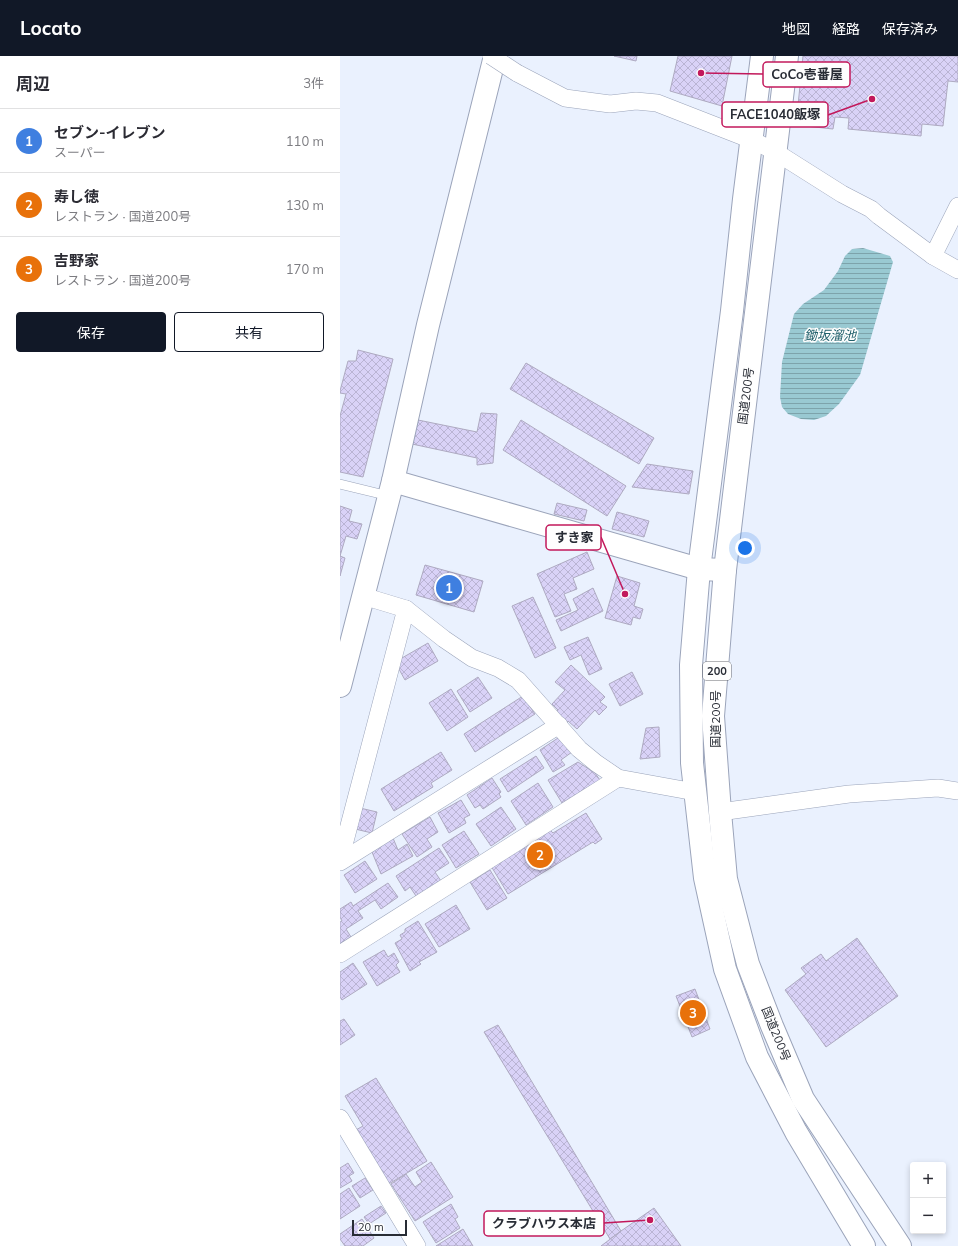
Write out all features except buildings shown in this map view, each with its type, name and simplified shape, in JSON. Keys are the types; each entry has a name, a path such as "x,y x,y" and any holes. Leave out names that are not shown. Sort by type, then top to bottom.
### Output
{"main road":[{"path":"340,686 391,489 428,325 495,56"},
{"name":"国道200号","path":"762,56 732,311 699,569 691,664 692,763 705,878 725,969 757,1057 796,1132 864,1246"},
{"name":"国道200号","path":"786,56 725,570 713,716 726,879 748,964 803,1099 900,1246"},
{"path":"391,489 699,569 725,570"}],"street":[{"path":"491,56 517,73 565,98 610,104 636,101 658,103 752,140 774,151 842,194 871,209 934,256 958,270"},
{"path":"934,256 958,206"},
{"path":"363,596 406,609 444,639 472,658 498,668 518,680 579,749 618,778 695,792"},
{"path":"340,861 406,609"},
{"path":"340,861 558,725"},
{"path":"340,954 618,778"},
{"path":"720,812 849,794 938,788 958,791"},
{"path":"340,1118 417,1246"}],"lane":[{"path":"340,484 391,489"}],"water":[{"name":"鋤坂溜池","path":"863,248 890,256 893,262 860,375 839,404 826,416 814,420 801,419 788,414 782,407 780,397 782,362 794,314 803,304 824,290 838,271 845,256 852,249"}],"place":[{"name":"CoCo壱番屋","path":"701,73"},
{"name":"FACE1040飯塚","path":"872,99"},
{"name":"セブン-イレブン","path":"449,588"},
{"name":"すき家","path":"625,594"},
{"name":"寿し徳","path":"540,855"},
{"name":"吉野家","path":"693,1013"},
{"name":"クラブハウス本店","path":"650,1220"}]}
